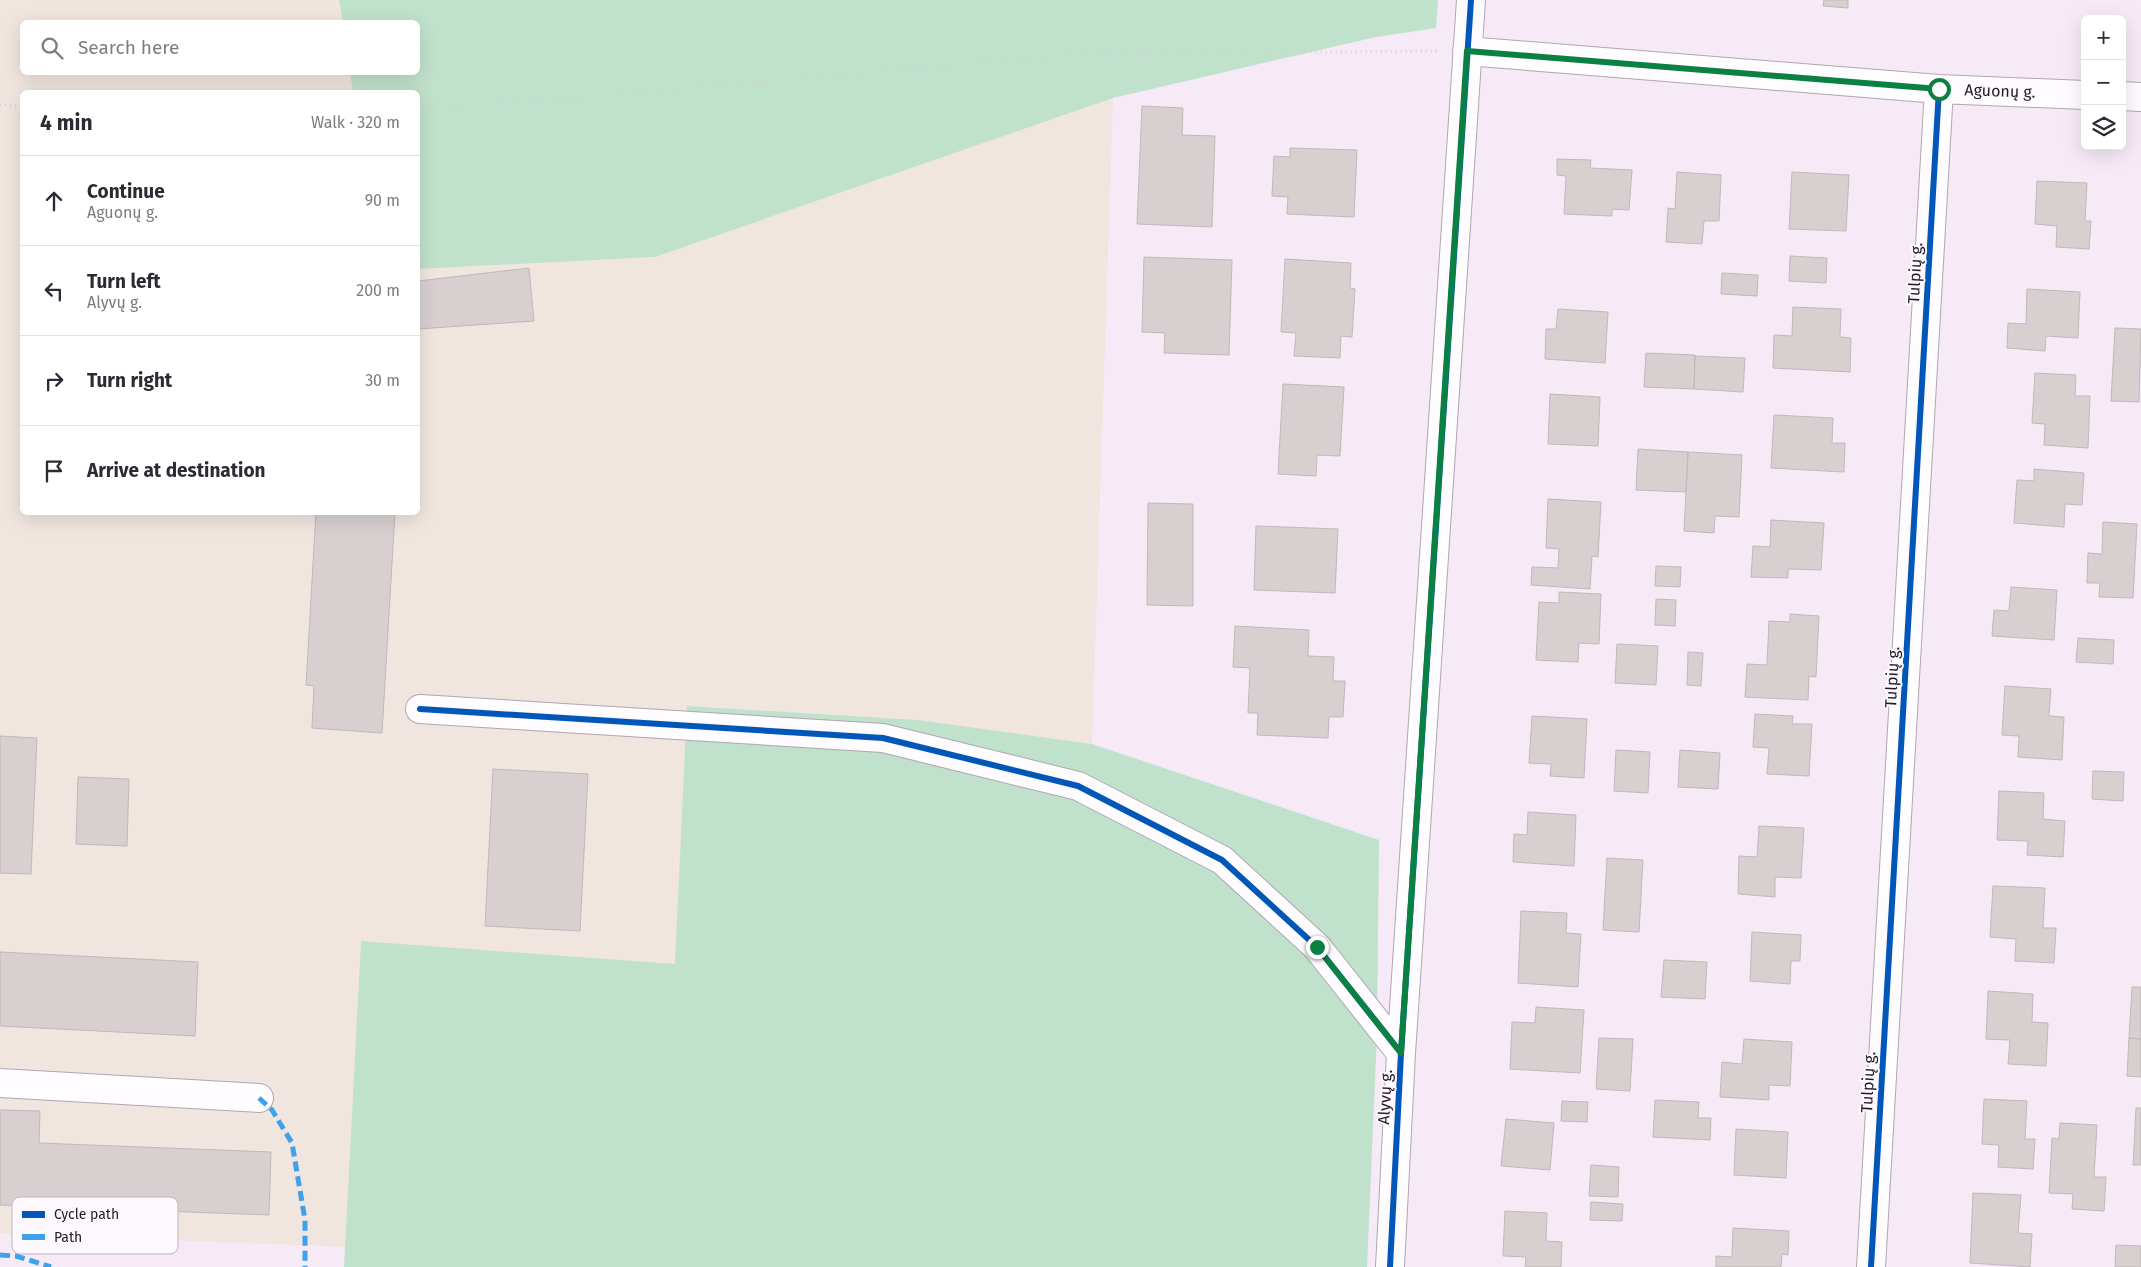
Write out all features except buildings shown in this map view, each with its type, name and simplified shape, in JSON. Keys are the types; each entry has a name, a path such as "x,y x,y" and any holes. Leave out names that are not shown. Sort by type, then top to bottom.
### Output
{"street":[{"name":"Alyvų g.","path":"1390,1267 1401,1053 1470,0"},
{"name":"Aguonų g.","path":"1467,51 1939,89 2081,94"},
{"name":"Tulpių g.","path":"1871,1267 1939,89"},
{"path":"2126,96 2141,97"},
{"path":"420,709 884,738 1078,786 1222,860 1317,947 1401,1053"},
{"path":"0,1083 259,1098"}],"path":[{"path":"420,108 541,102 1076,54 1467,51"},
{"path":"0,105 20,106"}],"shaded area":[{"path":"0,0 339,0 343,20 20,20 20,75 350,75 353,90 20,90 20,515 420,515 420,269 655,257 1113,98 1092,744 918,720 688,706 675,964 361,941 345,1247 178,1240 178,1197 12,1197 12,1233 0,1233"}],"green space":[{"path":"339,0 1438,0 1436,28 1376,37 1113,98 655,257 420,269 420,90 353,90 350,75 420,75 420,20 343,20"},
{"path":"687,706 918,720 1092,744 1379,840 1377,1034 1367,1267 344,1267 361,941 675,964"}],"marked path":[{"path":"259,1098 272,1110 292,1143 305,1220 305,1267"},
{"path":"0,1255 16,1256 51,1267"}],"cycle path":[{"path":"1390,1267 1401,1053 1471,0"},
{"path":"1871,1267 1939,89"},
{"path":"420,709 883,738 1078,786 1222,860 1317,947 1401,1053"}],"route":[{"path":"1317,947 1401,1053 1467,51 1939,89"}]}
